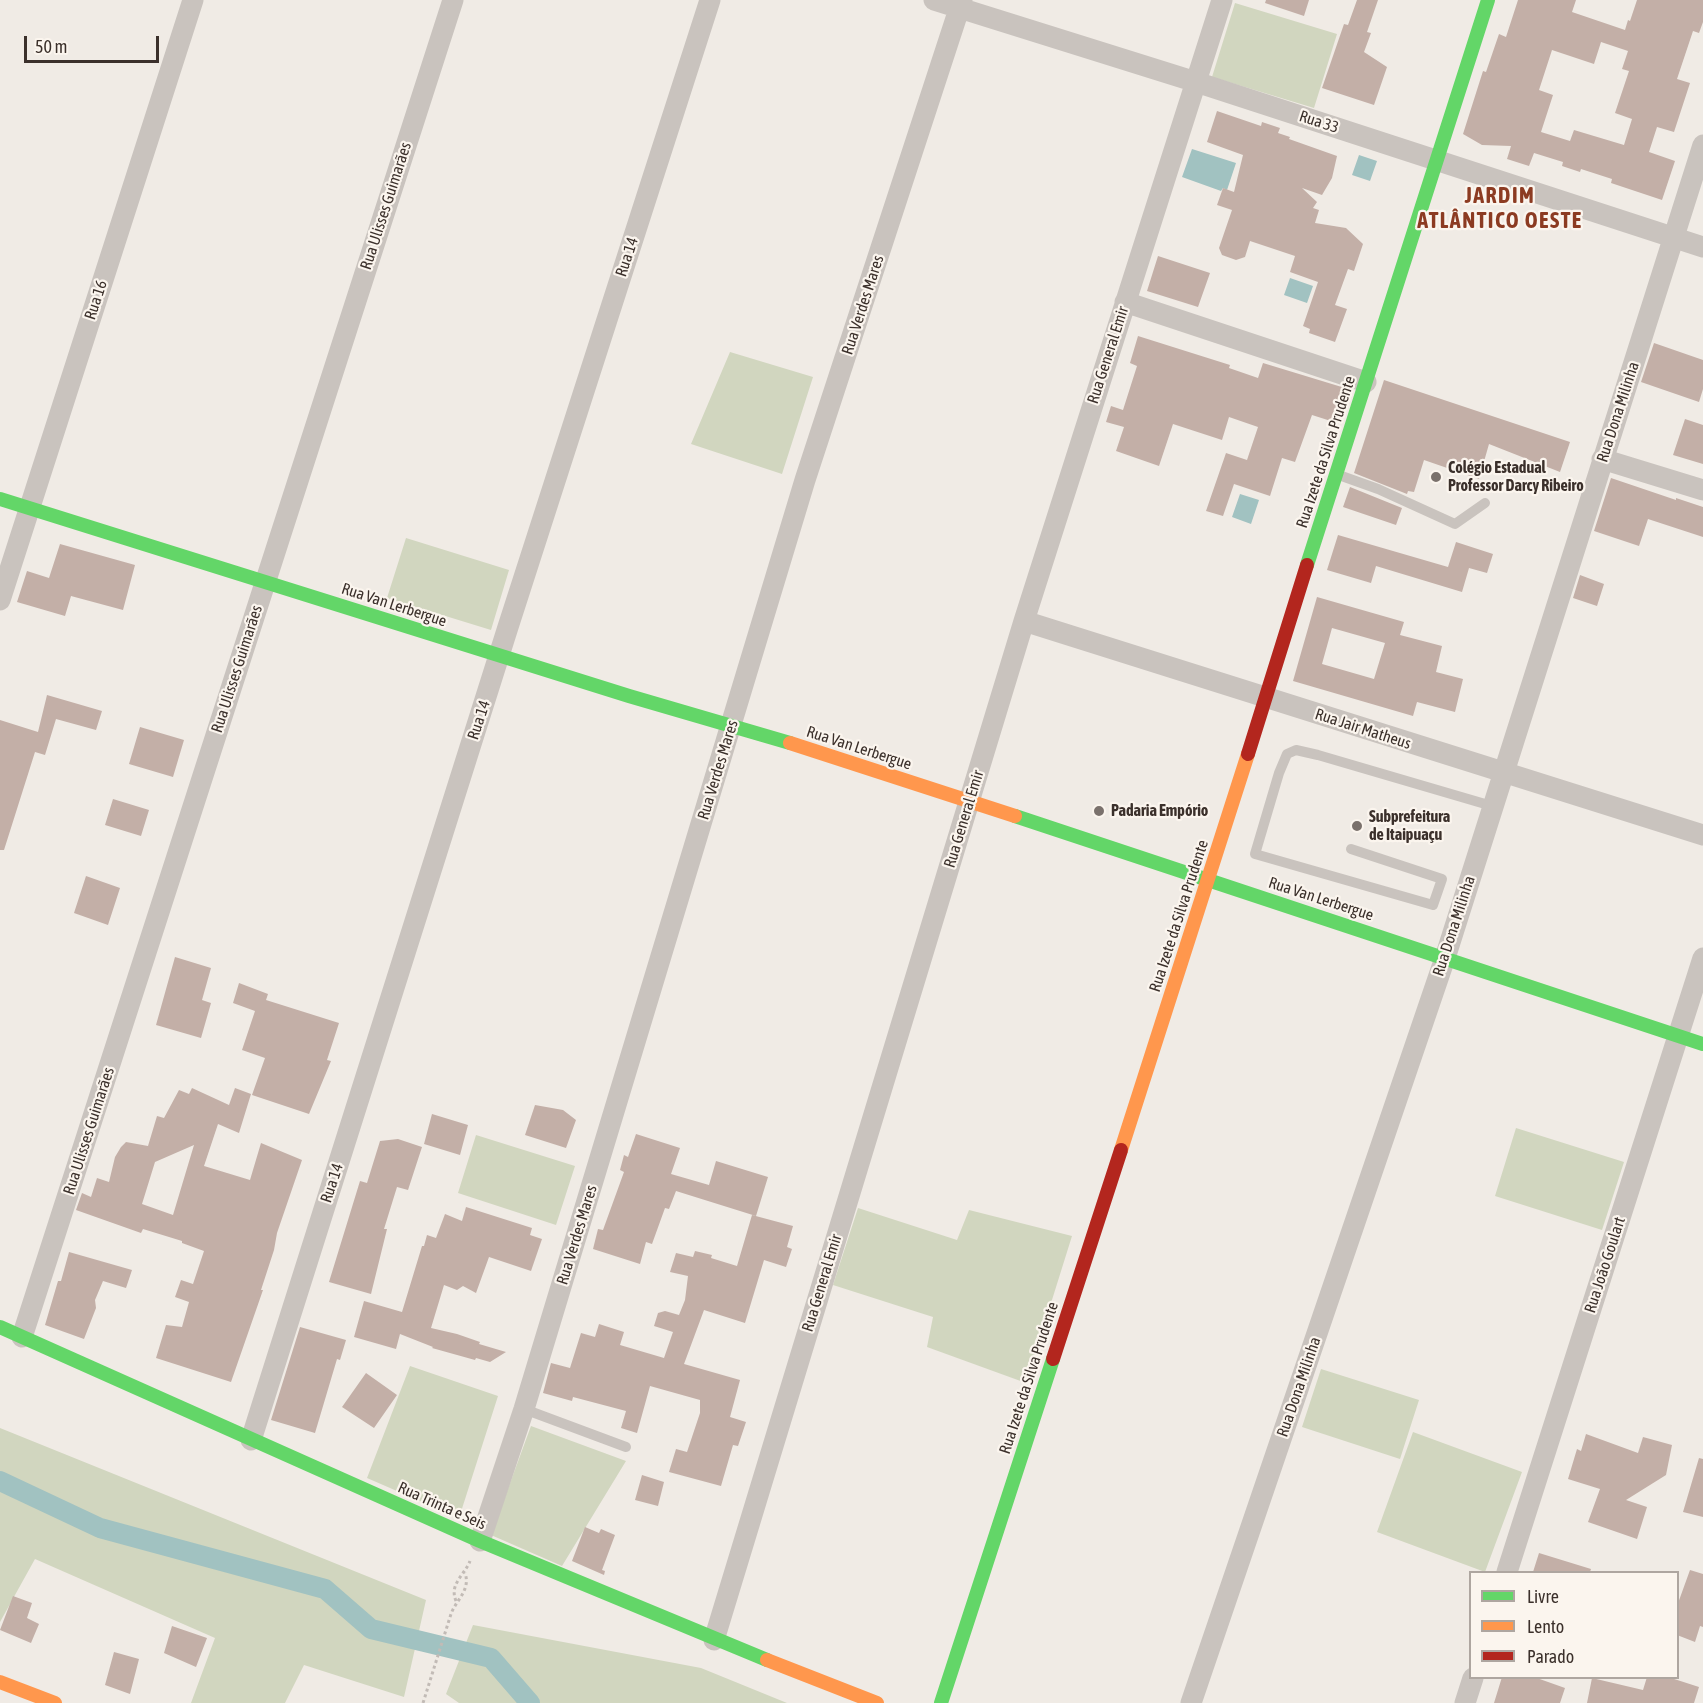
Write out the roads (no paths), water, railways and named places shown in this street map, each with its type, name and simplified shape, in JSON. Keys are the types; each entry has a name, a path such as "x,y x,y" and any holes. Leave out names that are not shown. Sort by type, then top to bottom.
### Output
{"street":[{"name":"Rua 16","path":"0,600 193,0"},
{"name":"Rua Ulisses Guimarães","path":"22,1337 453,0"},
{"name":"Rua 14","path":"251,1440 499,655 710,0"},
{"name":"Rua 33","path":"934,0 961,4 1703,247"},
{"name":"Rua General Emir","path":"714,1640 1024,621 1222,0"},
{"name":"Rua Izete da Silva Prudente","path":"941,1703 1209,879 1435,161 1488,0"},
{"name":"Rua Verdes Mares","path":"480,1541 524,1409 805,480 961,4"},
{"name":"Rua Dona Milinha","path":"1191,1703 1445,958 1703,145"},
{"path":"1125,302 1366,382"},
{"path":"1602,459 1703,490"},
{"name":"Rua Van Lerbergue","path":"0,499 629,696 732,725 1209,879 1703,1044"},
{"name":"Rua Jair Matheus","path":"1024,621 1703,835"},
{"name":"Rua João Goulart","path":"1507,1571 1703,958"},
{"name":"Rua Trinta e Seis","path":"0,1327 480,1541 714,1640 877,1703"},
{"path":"1465,1703 1472,1679"},
{"path":"0,1682 55,1703"}],"lane":[{"path":"1336,474 1378,489 1455,524 1485,503"},
{"path":"1351,849 1442,879 1433,905 1255,854 1279,773 1287,754 1296,750 1318,755 1492,806"},
{"path":"524,1409 626,1447"}],"water":[{"path":"1192,149 1236,163 1227,190 1223,188 1221,191 1182,177"},
{"path":"1359,155 1377,161 1370,181 1352,175"},
{"path":"1290,278 1313,286 1307,303 1284,295"},
{"path":"1240,494 1259,500 1251,524 1232,517"}],"waterway":[{"path":"0,1481 100,1528 325,1589 371,1629 491,1658 530,1703"}],"place":[{"name":"Colégio Estadual Professor Darcy Ribeiro","path":"1436,477"},
{"name":"Padaria Empório","path":"1099,811"},
{"name":"Subprefeitura de Itaipuaçu","path":"1357,826"}],"district":[{"name":"JARDIM ATLÂNTICO OESTE","path":"1500,208"}]}
